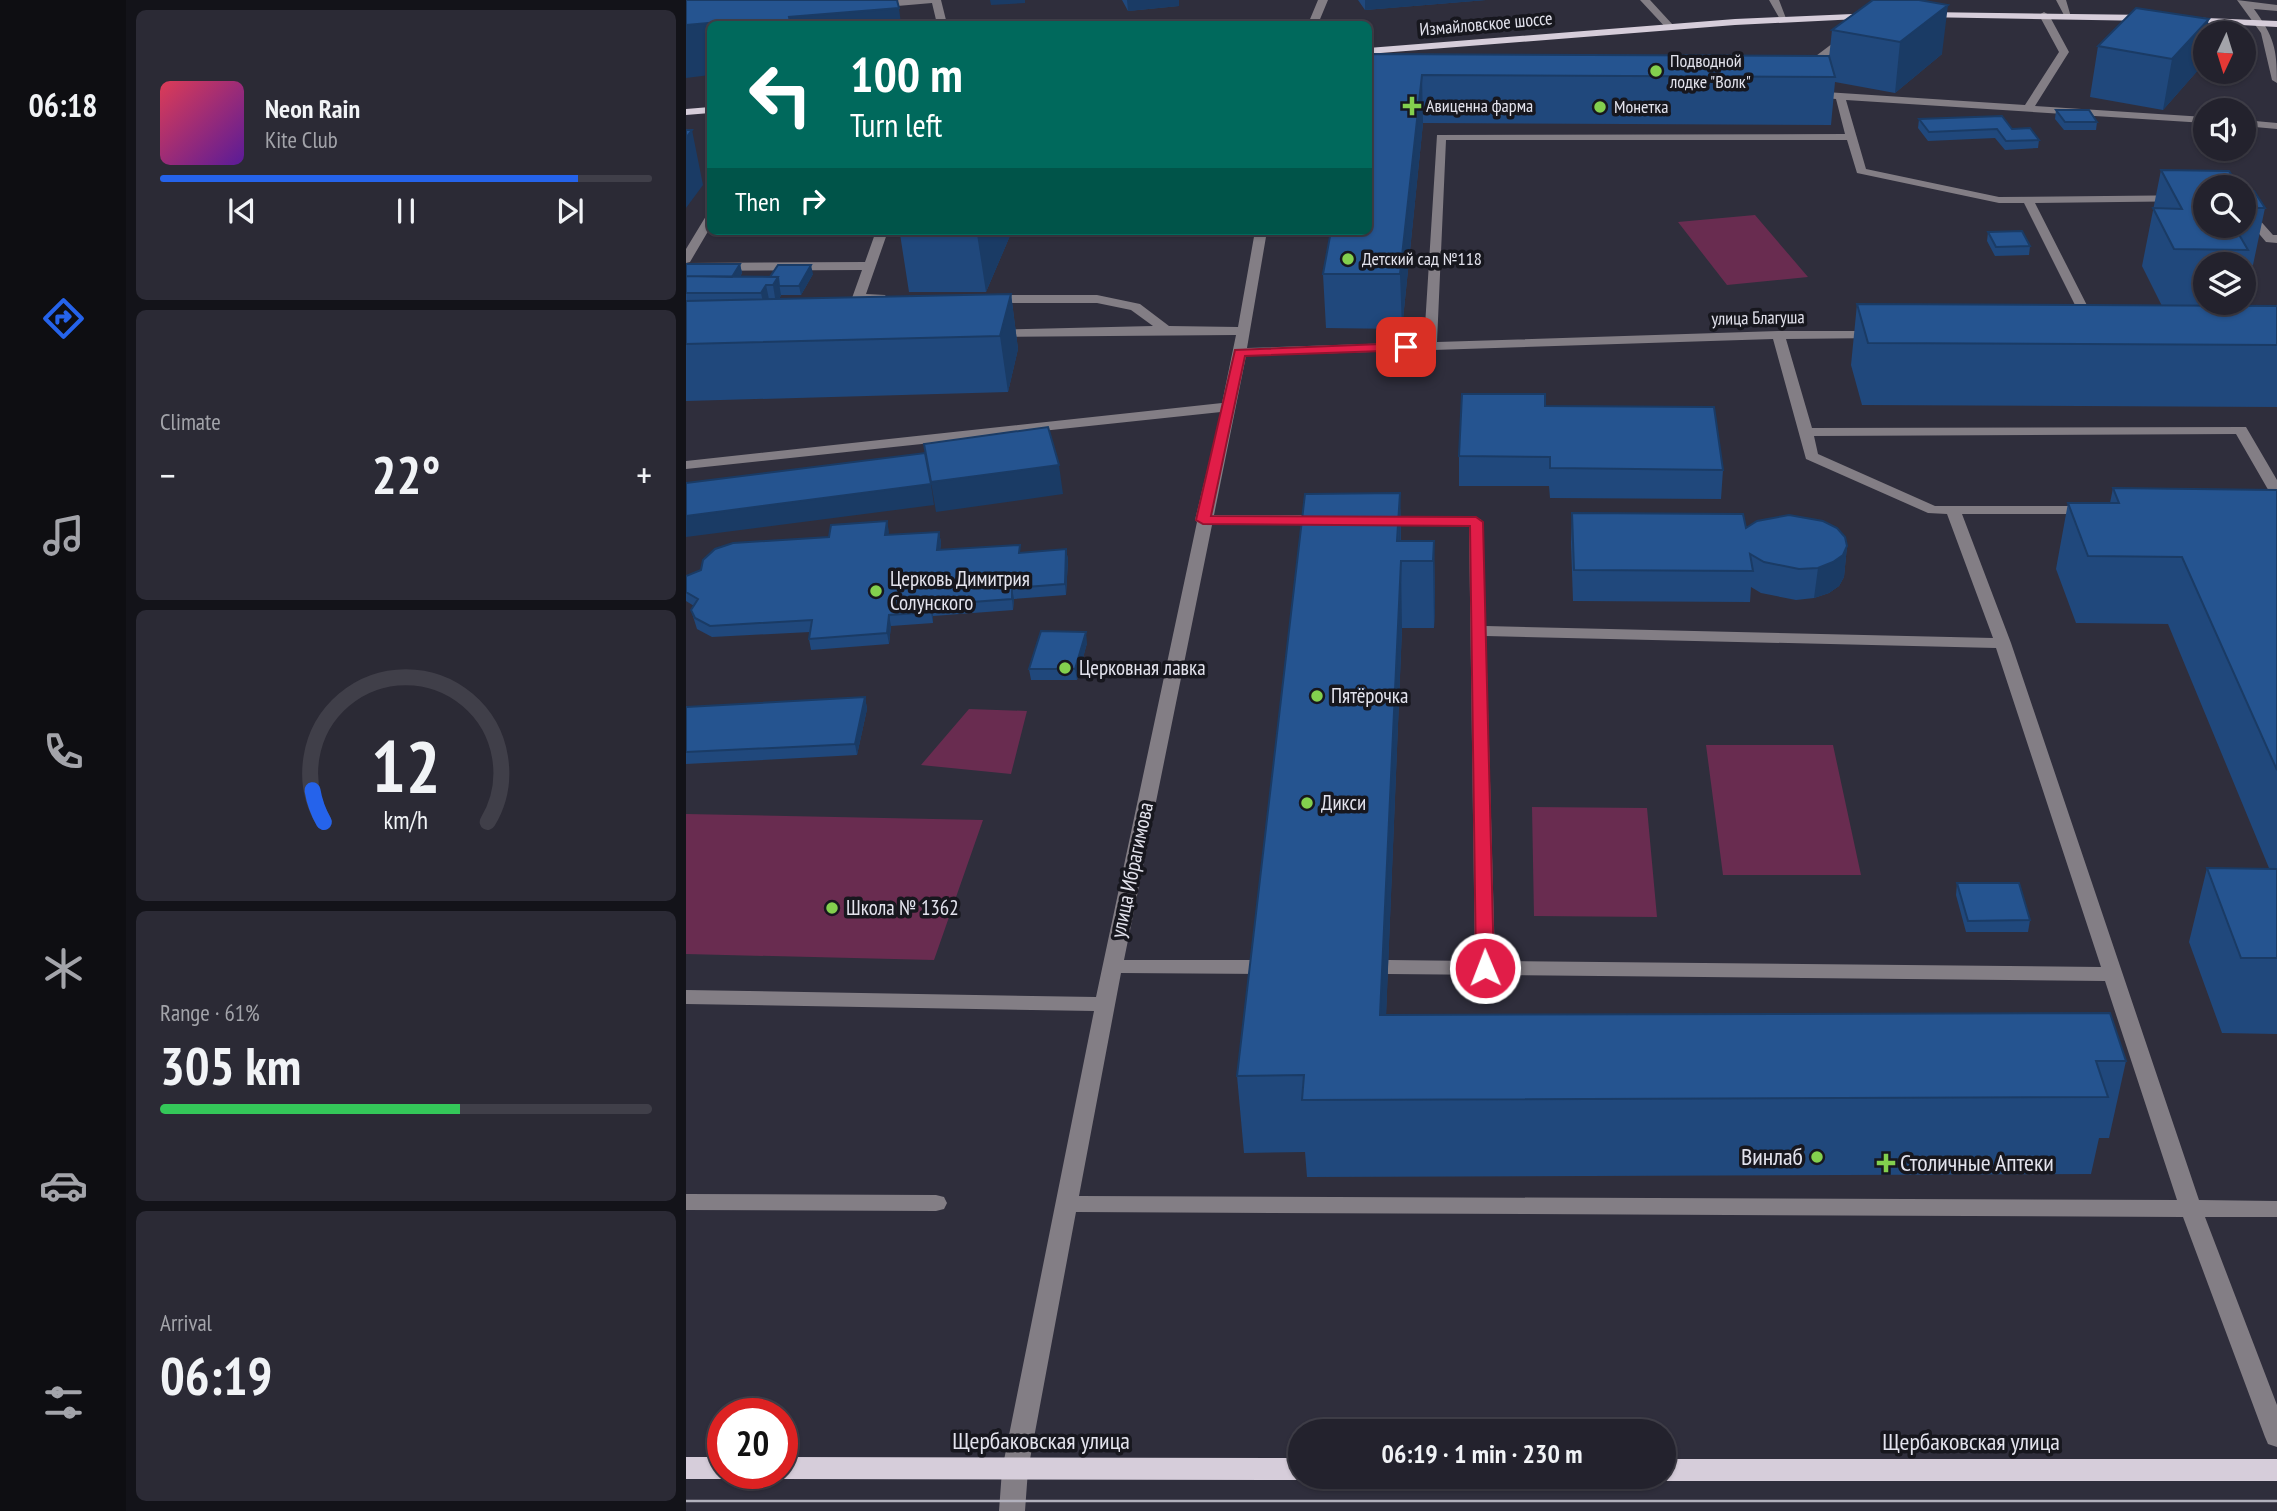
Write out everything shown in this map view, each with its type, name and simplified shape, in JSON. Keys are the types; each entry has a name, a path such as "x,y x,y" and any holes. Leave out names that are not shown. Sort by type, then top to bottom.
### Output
{"main road":[{"path":"1911,15 2158,18"},
{"name":"Измайловское шоссе","path":"1372,51 1784,19 1885,16"},
{"path":"2171,18 2277,24"},
{"path":"686,112 707,110"},
{"path":"686,1468 707,1468"},
{"name":"Щербаковская улица","path":"798,1468 1288,1469"},
{"name":"Щербаковская улица","path":"1676,1469 2277,1470"}],"street":[{"path":"869,5 935,0 941,21"},
{"path":"1314,21 1323,0"},
{"path":"1645,0 1670,27"},
{"path":"1774,0 1784,19"},
{"path":"2061,0 2068,15"},
{"path":"2244,3 2277,8"},
{"path":"2244,3 2266,33 2277,80"},
{"path":"2029,107 2064,52 2044,15"},
{"path":"1798,75 1851,34 1848,17"},
{"path":"1802,93 2193,119"},
{"path":"1840,96 1861,171 1999,200 2193,198"},
{"path":"2256,124 2277,126"},
{"path":"1430,346 1434,170 1441,137 1851,137"},
{"path":"2028,200 2090,337"},
{"path":"2256,223 2270,239 2277,239"},
{"path":"686,259 707,224"},
{"path":"881,235 858,298 898,298"},
{"name":"улица Ибрагимова","path":"1013,1511 1015,1470 1066,1203 1203,520 1240,352 1260,235"},
{"path":"686,267 870,266"},
{"path":"978,299 1097,299 1135,307 1166,330"},
{"path":"977,334 1243,331"},
{"path":"1778,335 1811,456 1933,510 2101,510"},
{"name":"улица Благуша","path":"1240,352 1778,335 1891,335"},
{"path":"686,465 1228,407"},
{"path":"1806,432 2241,430 2277,493"},
{"path":"1952,510 2003,643 2190,1207 2277,1437"},
{"path":"1203,520 1476,522 1485,968"},
{"path":"1479,631 2003,643"},
{"path":"1112,966 1264,967"},
{"path":"1388,967 2111,974"},
{"path":"686,997 968,1004 1105,1004"},
{"path":"686,1202 936,1203"},
{"path":"1066,1203 2277,1209"}],"shaded area":[{"path":"1755,215 1808,277 1727,285 1678,222"},
{"path":"969,709 1027,711 1011,774 921,765"},
{"path":"1706,745 1833,745 1861,875 1723,875"},
{"path":"1532,807 1647,808 1657,917 1534,916"},
{"path":"686,814 983,820 934,960 686,954"}],"building":[{"path":"686,0 897,0 899,8 789,17 790,21 707,21 686,25"},
{"path":"1873,0 1919,0 1948,5 1900,42 1832,30"},
{"path":"2136,8 2209,19 2193,21 2193,36 2172,59 2098,46"},
{"path":"1372,54 1829,56 1835,77 1422,75 1400,274 1323,274 1330,235 1372,235"},
{"path":"2056,110 2089,110 2097,122 2065,122"},
{"path":"2002,116 2012,129 2030,128 2039,140 2006,141 1997,129 1929,132 1919,119"},
{"path":"2161,170 2229,171 2232,175 2193,175 2193,238 2241,238 2248,250 2174,249 2153,208 2182,209"},
{"path":"2256,194 2265,208 2256,208"},
{"path":"2022,231 2030,246 1996,247 1988,232"},
{"path":"686,264 740,264 732,277 686,276"},
{"path":"778,265 811,265 799,286 779,286 778,277 770,277"},
{"path":"686,276 778,277 773,285 766,285 761,293 686,293"},
{"path":"1011,294 1000,336 686,344 686,301"},
{"path":"1857,304 2193,306 2193,315 2256,315 2256,306 2277,306 2277,345 1868,343"},
{"path":"1462,394 1545,394 1545,406 1714,407 1723,470 1550,468 1550,457 1459,456"},
{"path":"1048,427 1059,465 931,482 924,444"},
{"path":"925,453 931,484 686,516 686,483"},
{"path":"2113,488 2277,490 2277,770 2182,557 2088,556 2068,503 2119,503"},
{"path":"1400,493 1397,541 1434,541 1433,561 1401,561 1380,1015 2110,1013 2126,1061 2096,1061 2108,1097 1302,1100 1304,1075 1237,1076 1305,494"},
{"path":"1572,513 1743,514 1746,528 1757,521 1789,515 1823,521 1837,528 1845,537 1847,546 1843,555 1818,568 1799,569 1764,562 1750,554 1753,571 1574,570"},
{"name":"Церковь Димитрия Солунского","path":"887,521 885,535 939,532 937,550 1020,545 1019,553 1066,549 1065,584 1012,588 1012,599 932,605 931,612 889,615 887,633 809,639 812,620 710,626 695,618 691,610 698,599 686,592 686,576 701,570 703,560 715,549 733,543 829,537 831,525"},
{"path":"1041,631 1086,632 1075,669 1029,669"},
{"path":"865,697 855,744 686,752 686,707"},
{"path":"2207,868 2277,869 2277,958 2241,958"},
{"path":"1957,883 2019,883 2030,920 1968,921"}],"tram line":[{"path":"686,1501 2277,1501"}],"place":[{"name":"Подводной лодке \"Волк\"","path":"1656,71"},
{"name":"Авиценна фарма","path":"1412,106"},
{"name":"Монетка","path":"1600,107"},
{"name":"Детский сад №118","path":"1348,259"},
{"name":"Церковь Димитрия Солунского","path":"876,591"},
{"name":"Церковная лавка","path":"1065,668"},
{"name":"Пятёрочка","path":"1317,696"},
{"name":"Дикси","path":"1307,803"},
{"name":"Школа № 1362","path":"832,908"},
{"name":"Винлаб","path":"1817,1157"},
{"name":"Столичные Аптеки","path":"1886,1163"}],"route":[{"path":"1406,347 1240,352 1203,520 1476,522 1485,968"}]}
